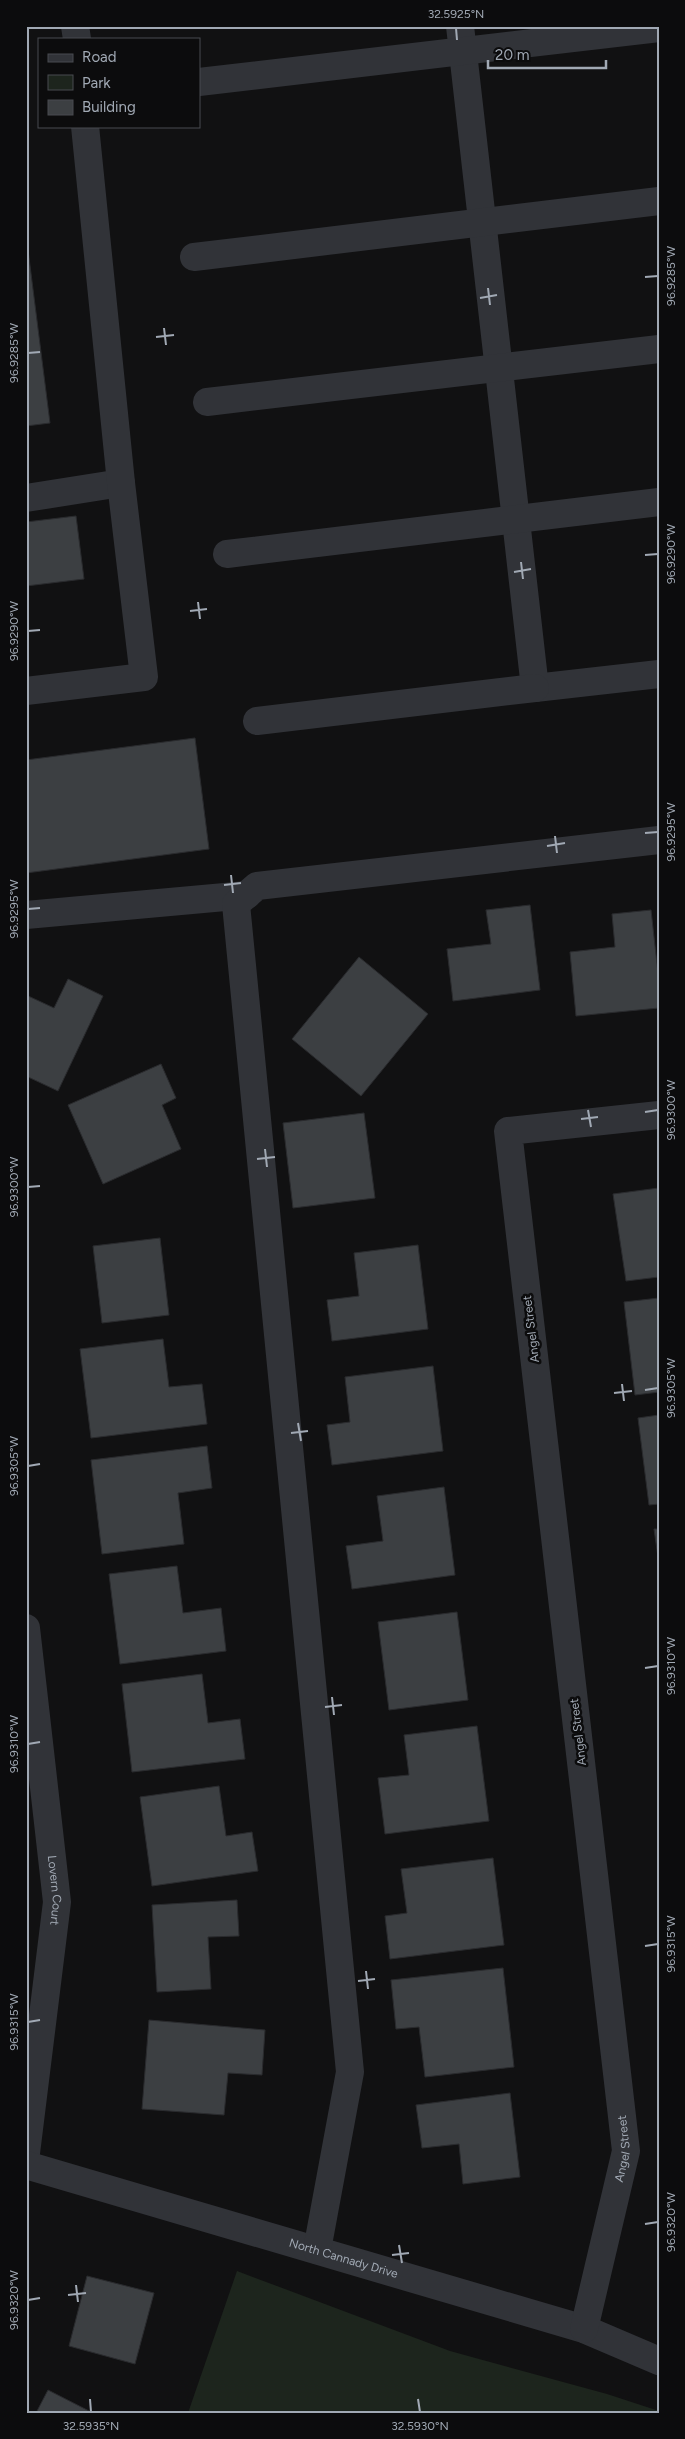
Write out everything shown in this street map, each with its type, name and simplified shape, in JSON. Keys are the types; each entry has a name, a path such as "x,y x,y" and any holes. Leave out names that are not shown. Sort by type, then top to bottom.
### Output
{"street":[{"path":"200,82 461,38 659,28"},
{"path":"461,38 535,688"},
{"path":"26,692 144,677 121,484 85,128"},
{"path":"194,257 659,201"},
{"path":"207,402 659,349"},
{"path":"26,498 121,484"},
{"path":"227,554 659,502"},
{"path":"257,721 659,674"},
{"path":"317,2250 350,2072 236,904 257,886 659,840"},
{"path":"26,915 247,895"},
{"name":"Angel Street","path":"584,2329 626,2151 508,1131 659,1114"},
{"name":"Lovern Court","path":"26,1628 57,1902 26,2153"},
{"name":"North Cannady Drive","path":"26,2165 584,2329 659,2361"}],"green space":[{"path":"237,2271 450,2351 607,2394 659,2411 659,2413 188,2413"}],"building":[{"path":"26,234 50,423 26,426"},
{"path":"76,516 84,579 26,586 26,522"},
{"path":"195,738 209,849 26,873 26,760"},
{"path":"530,905 540,990 453,1001 447,949 491,944 486,910"},
{"path":"651,910 659,982 659,1008 576,1016 570,952 615,947 612,914"},
{"path":"359,957 428,1014 361,1096 292,1039"},
{"path":"68,979 103,996 58,1091 26,1076 26,995 54,1008"},
{"path":"161,1064 176,1098 162,1105 181,1149 103,1184 68,1105"},
{"path":"364,1113 375,1198 293,1208 283,1123"},
{"path":"659,1188 659,1277 626,1281 613,1194"},
{"path":"160,1238 169,1315 102,1323 93,1246"},
{"path":"418,1245 428,1329 332,1341 327,1300 359,1296 354,1253"},
{"path":"659,1298 659,1392 635,1395 624,1302"},
{"path":"163,1339 169,1387 202,1384 207,1424 91,1438 80,1349"},
{"path":"433,1366 443,1451 332,1465 327,1425 350,1422 345,1377"},
{"path":"659,1415 659,1504 649,1505 638,1418"},
{"path":"207,1446 212,1488 178,1493 184,1544 102,1554 91,1460"},
{"path":"444,1487 455,1575 352,1589 346,1546 383,1541 377,1496"},
{"path":"654,1529 659,1529 659,1564"},
{"path":"177,1566 183,1613 221,1608 226,1651 120,1664 109,1574"},
{"path":"457,1612 468,1700 389,1710 378,1622"},
{"path":"202,1674 208,1723 240,1719 245,1759 132,1772 122,1684"},
{"path":"477,1726 489,1821 385,1834 378,1778 409,1775 404,1735"},
{"path":"219,1786 226,1836 252,1832 258,1871 152,1886 140,1797"},
{"path":"493,1858 504,1945 390,1959 385,1916 407,1913 401,1869"},
{"path":"237,1900 239,1936 208,1937 211,1989 157,1992 152,1905"},
{"path":"503,1968 514,2067 425,2077 419,2027 396,2029 391,1980"},
{"path":"149,2020 265,2030 262,2075 228,2073 224,2115 142,2109"},
{"path":"510,2093 520,2177 463,2184 459,2144 422,2148 416,2105"},
{"path":"87,2276 154,2293 135,2364 69,2346"},
{"path":"48,2390 93,2413 36,2413"}]}
